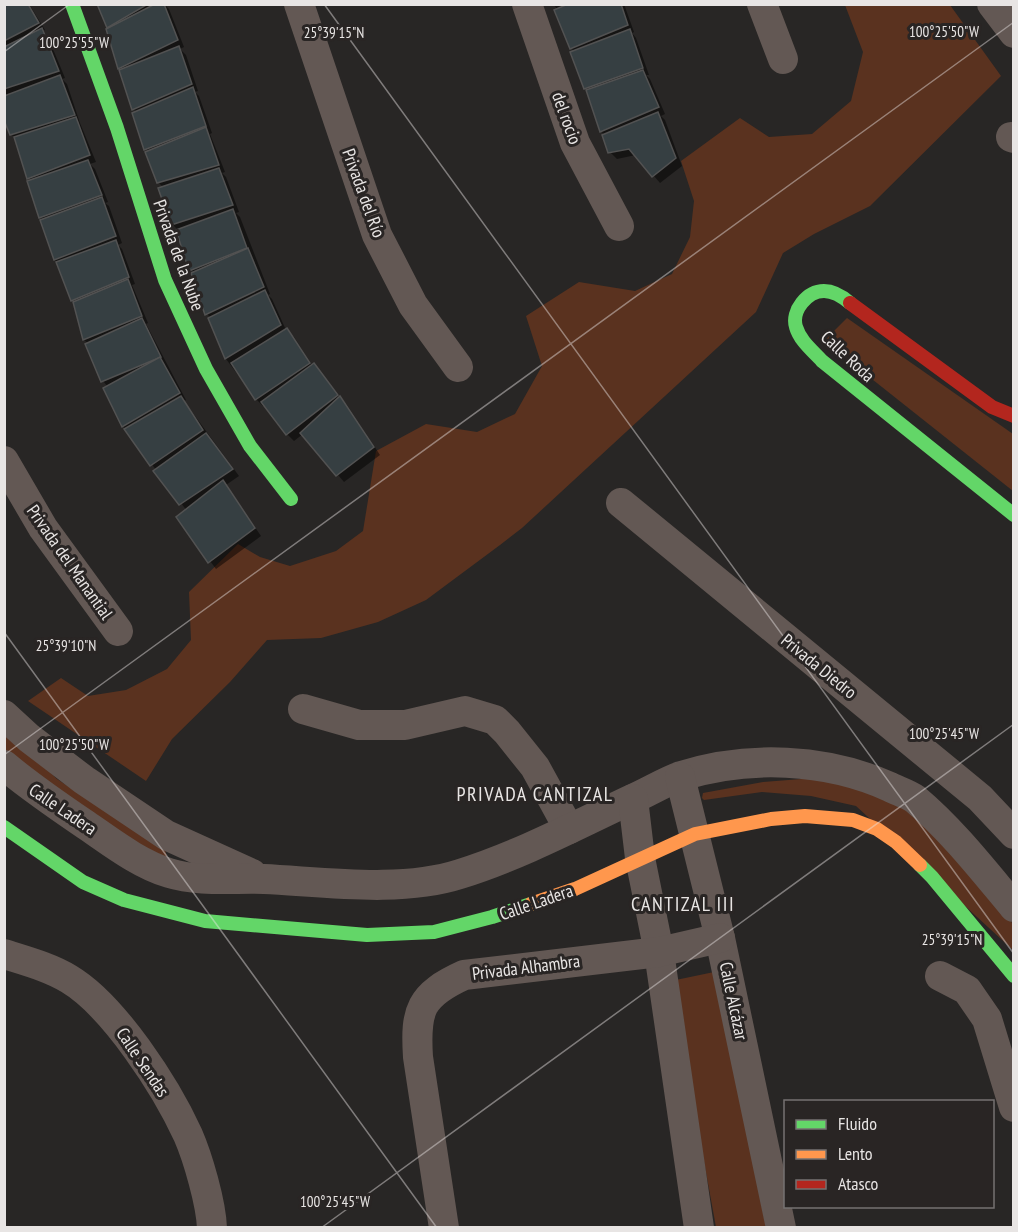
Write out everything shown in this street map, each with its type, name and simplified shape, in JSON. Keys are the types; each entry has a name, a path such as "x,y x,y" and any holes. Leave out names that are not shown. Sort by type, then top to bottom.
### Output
{"street":[{"name":"Privada de la Nube","path":"72,4 117,129 165,280 206,369 250,446 291,499"},
{"name":"Privada del Río","path":"299,4 377,235 414,305 458,367"},
{"name":"del rocio","path":"527,4 575,143 619,226"},
{"path":"762,4 783,59"},
{"path":"992,4 1014,33"},
{"name":"Calle Roda","path":"1014,416 992,407 842,297 826,291 810,295 797,308 796,326 806,344 822,361 1014,515"},
{"name":"Privada del Manantial","path":"4,461 43,528 118,631"},
{"name":"Privada Diedro","path":"621,503 980,798 1014,834"},
{"path":"303,709 358,725 405,725 465,711 495,720 535,767 569,829"},
{"name":"Calle Ladera","path":"4,715 29,738 84,780 166,835 262,879"},
{"name":"Calle Ladera","path":"4,765 24,783 107,839 148,864 170,873 205,878 366,884 419,882 458,875 569,829 680,777 732,765 778,762 824,766 864,775 913,797 952,835 1014,907"},
{"name":"Calle Alcázar","path":"680,777 720,938 781,1227"},
{"path":"633,799 640,858 659,952 699,1227"},
{"name":"Calle Ladera","path":"4,827 83,882 124,900 205,921 368,935 434,932 492,917 575,889 695,834 771,819 805,816 852,820 877,829 896,842 932,877 1014,976"},
{"name":"Privada Alhambra","path":"444,1227 418,1057 417,1032 421,1009 430,995 440,986 464,975 659,952 720,938"},
{"name":"Calle Sendas","path":"4,954 43,967 70,980 108,1012 149,1065 188,1135 211,1210 212,1227"},
{"path":"940,976 967,990 987,1019 1014,1107"}],"shaded area":[{"path":"845,5 950,5 1001,76 870,206 814,234 783,253 756,312 522,528 426,600 378,622 321,638 267,640 230,682 172,739 146,781 28,701 61,678 88,696 126,690 167,669 191,640 189,592 238,544 260,557 290,566 336,551 363,531 376,451 426,424 477,432 515,414 542,366 526,316 579,282 635,291 672,274 690,237 694,201 681,161 740,118 769,137 812,134 851,101 863,52"},
{"path":"847,318 1013,434 1013,491 824,341"},
{"path":"4,728 57,779 165,850 167,857 161,861 5,752"},
{"path":"814,778 865,785 928,820 1013,924 1013,950 856,806 811,796 762,792 704,800 702,798 703,793 763,782"},
{"path":"714,972 766,1227 716,1227 671,981"}],"building":[{"path":"4,4 28,4 39,23 4,41"},
{"path":"97,4 148,4 107,28"},
{"path":"155,4 164,4 178,40 118,69 106,29"},
{"path":"568,4 621,4 628,25 570,49 554,10"},
{"path":"42,28 59,71 4,89 4,47"},
{"path":"630,29 643,68 584,89 570,52"},
{"path":"179,46 192,84 132,110 119,70"},
{"path":"643,70 659,107 600,132 586,90"},
{"path":"60,75 75,115 10,135 4,120 4,96"},
{"path":"193,87 206,126 144,150 132,113"},
{"path":"658,112 676,158 652,177 629,149 608,153 602,135"},
{"path":"76,117 90,155 27,179 14,137"},
{"path":"206,127 219,165 157,183 145,152"},
{"path":"88,160 102,195 39,218 27,181"},
{"path":"219,168 233,205 171,225 158,188"},
{"path":"102,197 116,236 54,260 40,220"},
{"path":"233,209 247,248 189,271 176,230"},
{"path":"116,240 129,277 71,301 56,262"},
{"path":"248,248 264,287 205,315 191,273"},
{"path":"128,279 142,316 83,340 73,302"},
{"path":"265,290 281,325 225,359 208,318"},
{"path":"142,318 161,357 101,382 85,344"},
{"path":"287,328 310,363 255,400 231,363"},
{"path":"160,357 180,393 122,427 103,388"},
{"path":"314,363 338,395 286,435 261,402"},
{"path":"181,396 203,430 150,466 124,429"},
{"path":"340,396 374,447 336,476 300,433"},
{"path":"206,433 233,469 179,505 153,471"},
{"path":"223,480 255,528 208,563 176,517"}],"traffic: fast":[{"path":"72,4 117,128 165,280 206,369 250,446 291,499"},
{"path":"850,303 827,291 818,292 806,298 798,309 795,321 804,341 822,361 1014,515"},
{"path":"4,827 83,882 124,900 205,921 367,935 434,932 531,904"},
{"path":"920,865 1014,976"}],"traffic: slow":[{"path":"531,904 575,889 695,834 771,819 805,816 853,820 877,829 896,842 920,865"}],"traffic: jam":[{"path":"850,303 992,407 1014,416"}],"district":[{"name":"PRIVADA CANTIZAL","path":"535,794"},
{"name":"CANTIZAL III","path":"683,904"}]}
